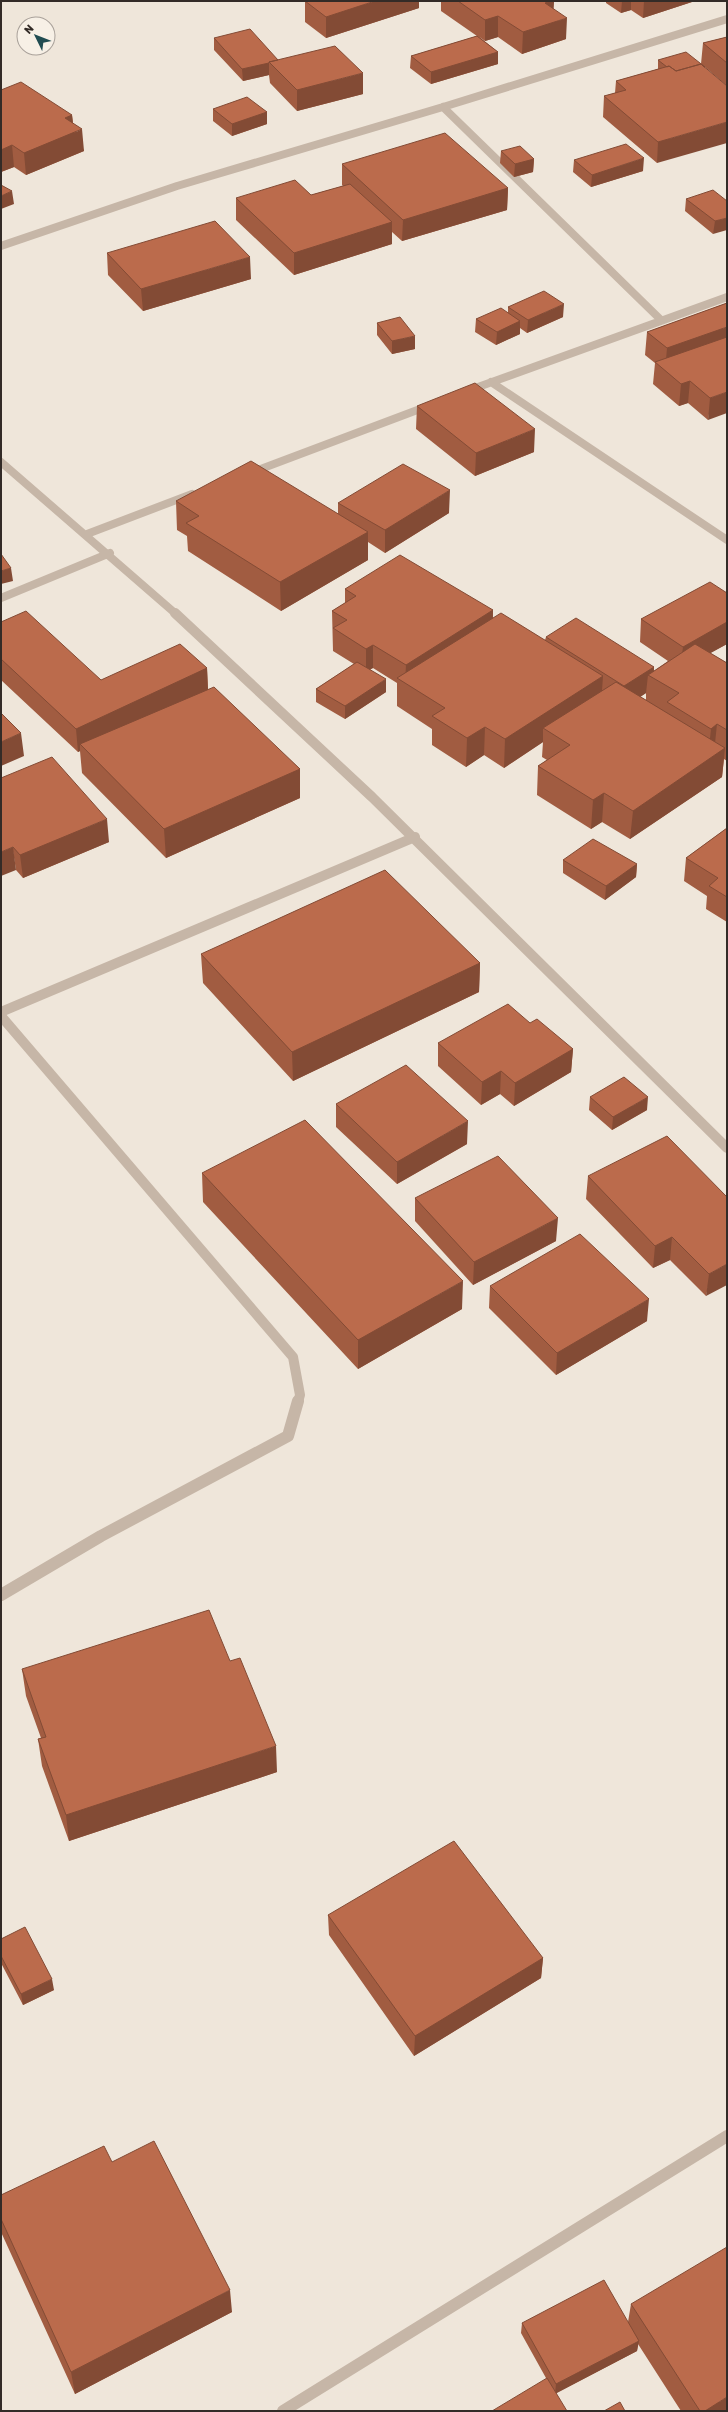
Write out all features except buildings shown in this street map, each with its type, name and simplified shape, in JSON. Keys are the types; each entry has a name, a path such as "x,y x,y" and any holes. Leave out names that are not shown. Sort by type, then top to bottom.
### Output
{"street":[{"path":"1,246 177,186 443,107 727,19"},
{"path":"443,107 660,319"},
{"path":"461,393 660,319 727,296"},
{"path":"491,382 727,540"},
{"path":"244,475 439,402"},
{"path":"1,462 110,553 415,837 727,1148"},
{"path":"87,534 199,492"},
{"path":"1,598 110,553"},
{"path":"1,1012 415,837"},
{"path":"1,1016 293,1357 300,1395 288,1436 101,1536 1,1595"},
{"path":"283,2411 727,2136"}]}
